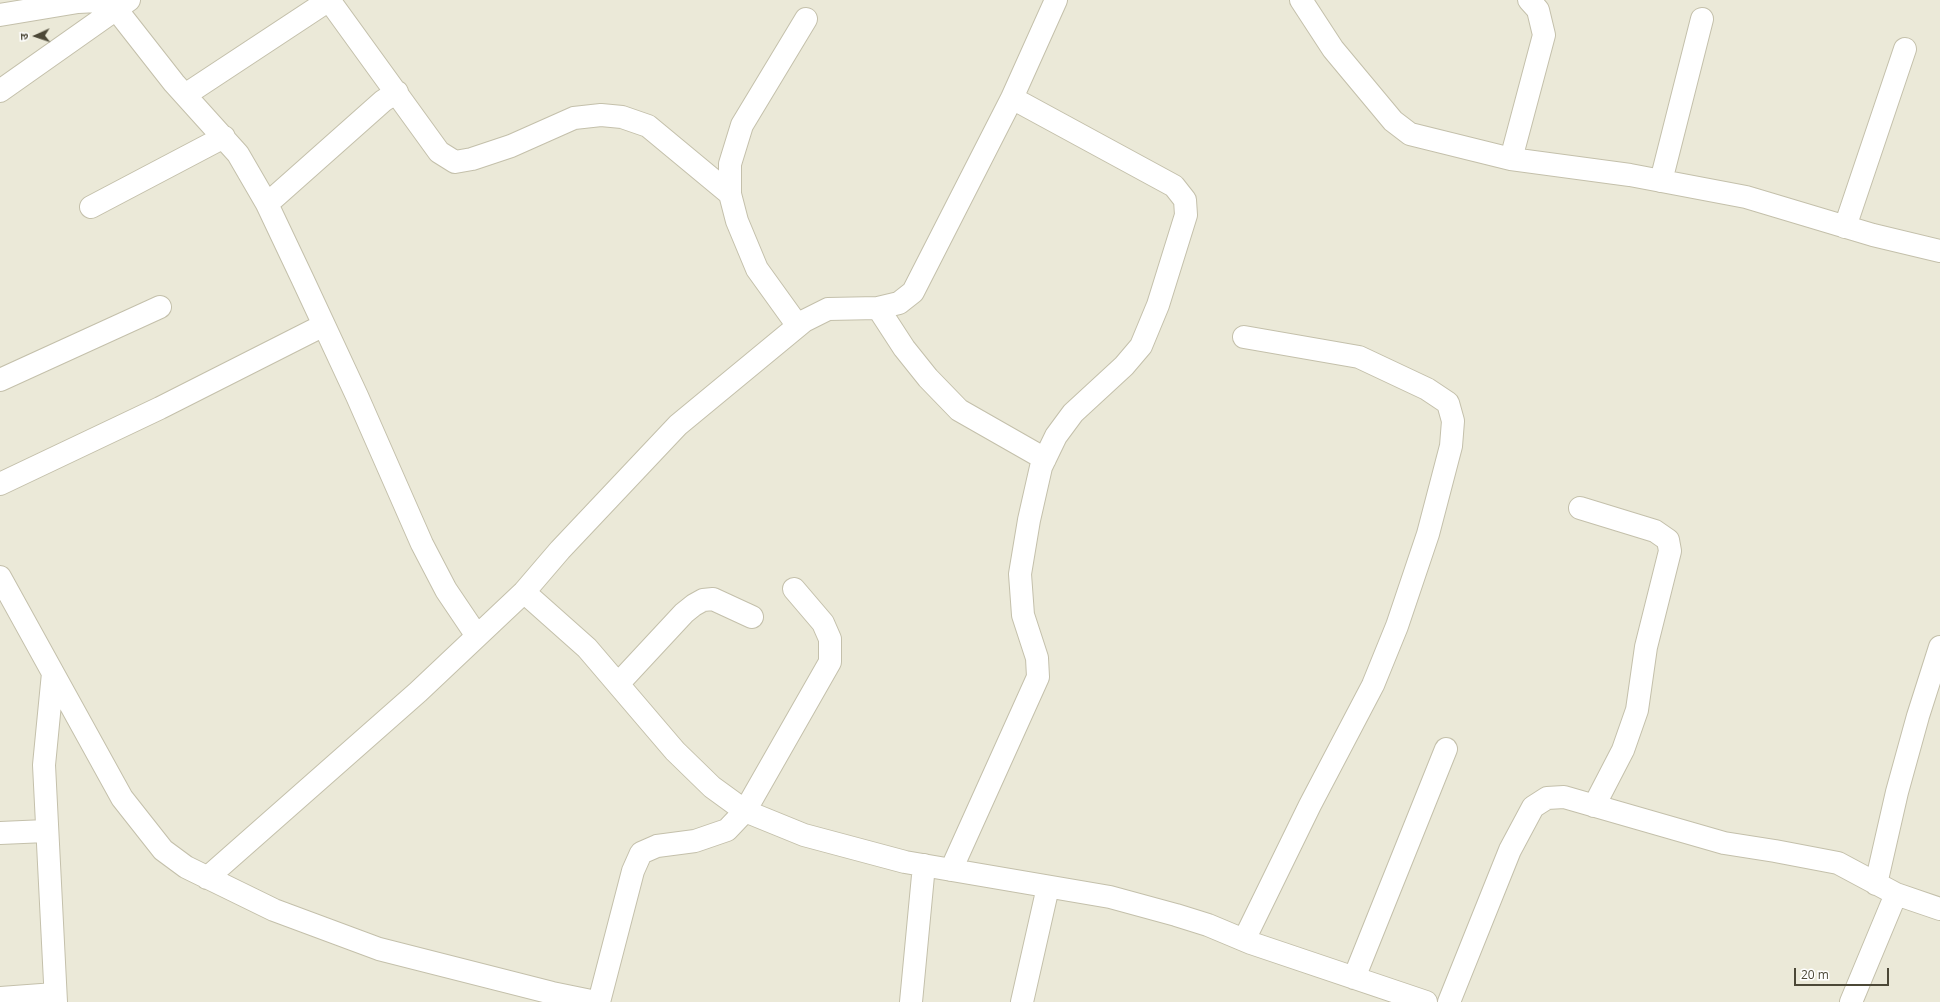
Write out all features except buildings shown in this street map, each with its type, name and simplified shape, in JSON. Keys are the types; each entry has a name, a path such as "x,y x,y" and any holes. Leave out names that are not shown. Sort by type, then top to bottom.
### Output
{"street":[{"path":"185,95 329,0 439,152 456,162 472,159 511,146 574,118 601,115 622,117 648,126 730,194"},
{"path":"207,878 418,692 524,592 560,550 678,425 804,321 828,309 878,308 899,303 912,292 1012,98 1056,0"},
{"path":"1301,0 1333,49 1393,122 1410,134 1511,158 1661,181 1746,197 1845,227 1940,251"},
{"path":"1511,158 1544,35 1538,10 1529,0"},
{"path":"0,15 77,1 98,1 123,4"},
{"path":"123,4 174,83 238,154 267,204 324,325 422,544 446,590 477,636"},
{"path":"0,91 123,4"},
{"path":"798,326 757,269 737,221 730,194 730,164 742,124 806,19"},
{"path":"1661,181 1702,19"},
{"path":"1845,227 1905,49"},
{"path":"267,204 383,101 397,92"},
{"path":"951,870 1038,677 1037,658 1023,615 1020,574 1029,520 1041,467 1056,436 1073,413 1124,366 1140,346 1158,304 1186,215 1185,200 1174,186 1012,98"},
{"path":"91,207 224,137"},
{"path":"0,380 160,307"},
{"path":"878,308 904,348 928,378 959,410 1045,459"},
{"path":"0,484 160,408 324,325"},
{"path":"1244,337 1359,357 1427,389 1448,403 1453,421 1451,446 1428,534 1397,626 1373,685 1310,805 1244,940"},
{"path":"1580,508 1655,531 1668,540 1670,551 1646,647 1637,710 1624,750 1594,806"},
{"path":"0,577 122,798 163,850 186,867 274,910 379,949 552,993 597,1002 633,871 641,853 657,846 695,841 727,830 745,811 830,662 830,639 825,629 794,589"},
{"path":"524,592 587,648 675,751 712,787 745,811 804,835 924,865 1110,897 1176,915 1208,925 1244,940 1426,1002"},
{"path":"618,684 694,604 703,600 713,599 752,617"},
{"path":"1876,884 1897,792 1918,716 1940,647"},
{"path":"0,998 55,998 44,765 52,673"},
{"path":"1354,978 1446,749"},
{"path":"1449,1002 1510,850 1533,807 1547,798 1564,797 1724,843 1783,852 1838,863 1896,894 1940,909"},
{"path":"0,833 46,831"},
{"path":"911,1002 924,865"},
{"path":"1022,1002 1048,886"},
{"path":"1851,1002 1896,894"}],"shaded area":[{"path":"0,0 1940,0 1940,1002 0,1002"}]}
